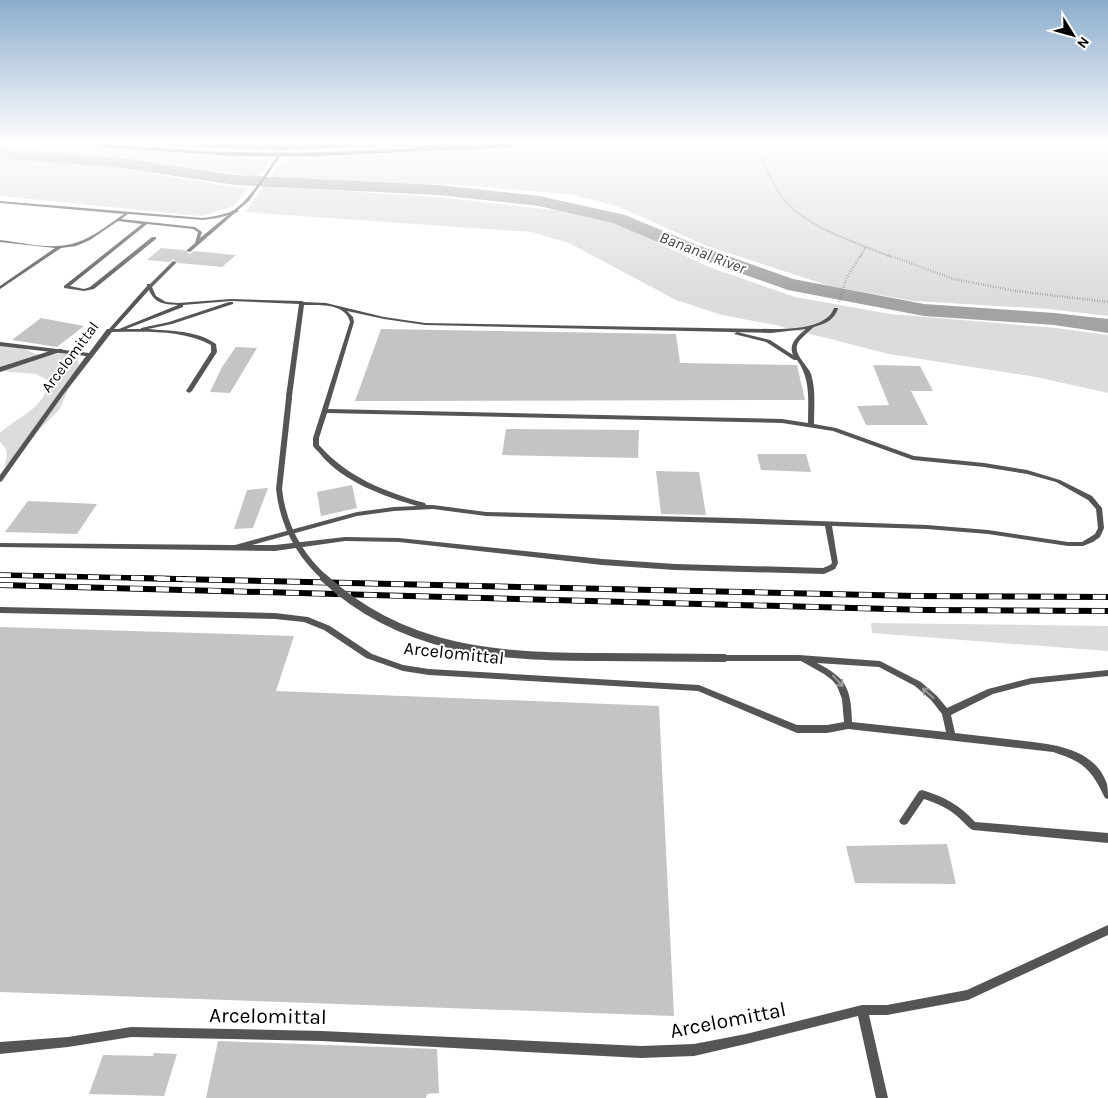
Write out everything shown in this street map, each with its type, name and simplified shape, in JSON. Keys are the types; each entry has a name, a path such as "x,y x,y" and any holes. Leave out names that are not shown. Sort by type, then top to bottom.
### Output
{"street":[{"path":"0,370 59,351"}],"lane":[{"path":"188,251 237,211 251,195"},
{"path":"0,202 208,219 237,211"},
{"path":"0,241 60,247 84,242 128,213"},
{"path":"116,220 197,229 200,232 197,243"},
{"path":"146,223 66,287 84,290 92,288 154,238"},
{"path":"0,288 60,247"},
{"name":"Arcelomittal","path":"0,480 109,330 149,285 175,262"},
{"path":"149,285 151,294 160,301 171,304 214,300 302,302 340,306 384,318 425,324 771,331 815,325 830,319 836,309"},
{"path":"138,330 170,323 222,305 252,300"},
{"name":"Arcelomittal","path":"302,302 279,489 280,504 284,521 307,560 352,602 407,632 442,645 477,652 519,656 799,658 880,664 918,684 934,698 946,713 951,735"},
{"path":"119,330 185,304"},
{"path":"340,306 347,311 352,322 316,438 316,445 322,454 356,478 384,493 433,508"},
{"path":"811,424 810,380 806,369 793,353 796,340 815,325"},
{"path":"109,330 138,330 192,336 213,344 214,352 189,391"},
{"path":"717,330 768,342 799,361"},
{"path":"0,344 89,355"},
{"path":"234,548 357,514 394,509 433,508 486,514 734,520 988,532 1068,544 1083,544 1098,535 1101,528 1099,508 1090,498 1058,481 1027,472 984,465 913,458 834,430 811,424 782,421 324,411"},
{"path":"0,545 275,548 345,539 399,540 546,558 630,564 824,571 833,567 835,562 828,525"},
{"name":"Arcelomittal","path":"0,610 275,616 305,619 326,628 368,656 403,668 429,672 699,688 797,729 827,729 848,725 951,735 1053,748 1077,755 1096,770 1108,795"},
{"name":"Arcelomittal","path":"799,658 827,671 842,684 848,701 848,725"},
{"path":"946,713 991,691 1031,681 1108,672"},
{"path":"904,821 922,794 954,807 972,826 1108,838"},
{"name":"Arcelomittal","path":"0,1048 68,1042 131,1032 322,1036 650,1052 694,1050 746,1040 862,1010 888,1010 968,995 1106,931"},
{"path":"862,1010 882,1098"}],"path":[{"path":"781,195 786,202 813,222 866,247 924,269 984,286 1108,302"},
{"path":"836,309 846,279 866,247"}],"shaded area":[{"path":"243,195 234,206 201,216 0,196"},
{"path":"257,195 409,195 580,213 622,226 709,267 795,297 890,314 1056,328 1108,335 1108,393 1036,377 889,354 775,325 722,315 676,300 569,243 531,232 245,212"},
{"path":"573,195 1108,195 1108,316 1049,309 914,301 830,286 707,246 617,206"},
{"path":"0,345 25,349 38,355 62,353 78,358 80,372 69,388 59,410 37,432 24,450 4,467 7,453 0,442 0,433 38,404 47,389 47,380 36,374 0,371"},
{"path":"871,623 1108,626 1108,651 872,633"}],"building":[{"path":"161,248 184,250 190,254 194,251 236,255 222,267 179,263 173,259 170,262 147,260"},
{"path":"41,318 84,326 57,347 12,340"},
{"path":"381,329 676,334 680,363 797,365 805,400 355,401"},
{"path":"236,347 257,348 230,393 210,392 222,367"},
{"path":"873,365 920,366 933,391 911,391 928,425 866,425 857,406 889,405"},
{"path":"506,429 639,430 638,458 502,455"},
{"path":"757,454 806,454 811,472 761,470"},
{"path":"656,471 699,472 706,515 661,514"},
{"path":"352,485 357,508 321,516 317,492"},
{"path":"268,488 253,528 234,529 247,490"},
{"path":"28,501 97,504 77,534 5,532"},
{"path":"0,627 294,636 276,691 659,706 674,1016 0,992"},
{"path":"947,844 956,884 855,883 846,846"},
{"path":"218,1041 437,1049 439,1093 427,1094 426,1098 206,1098"},
{"path":"154,1053 177,1054 164,1096 89,1094 103,1055 153,1056"}],"waterway":[{"name":"Bananal River","path":"486,195 539,201 619,219 690,249 788,284 924,310 1054,319 1108,326"}],"railway":[{"path":"0,575 185,579"},
{"path":"131,578 915,596 1108,597"},
{"path":"0,585 926,610 1108,611"}]}
